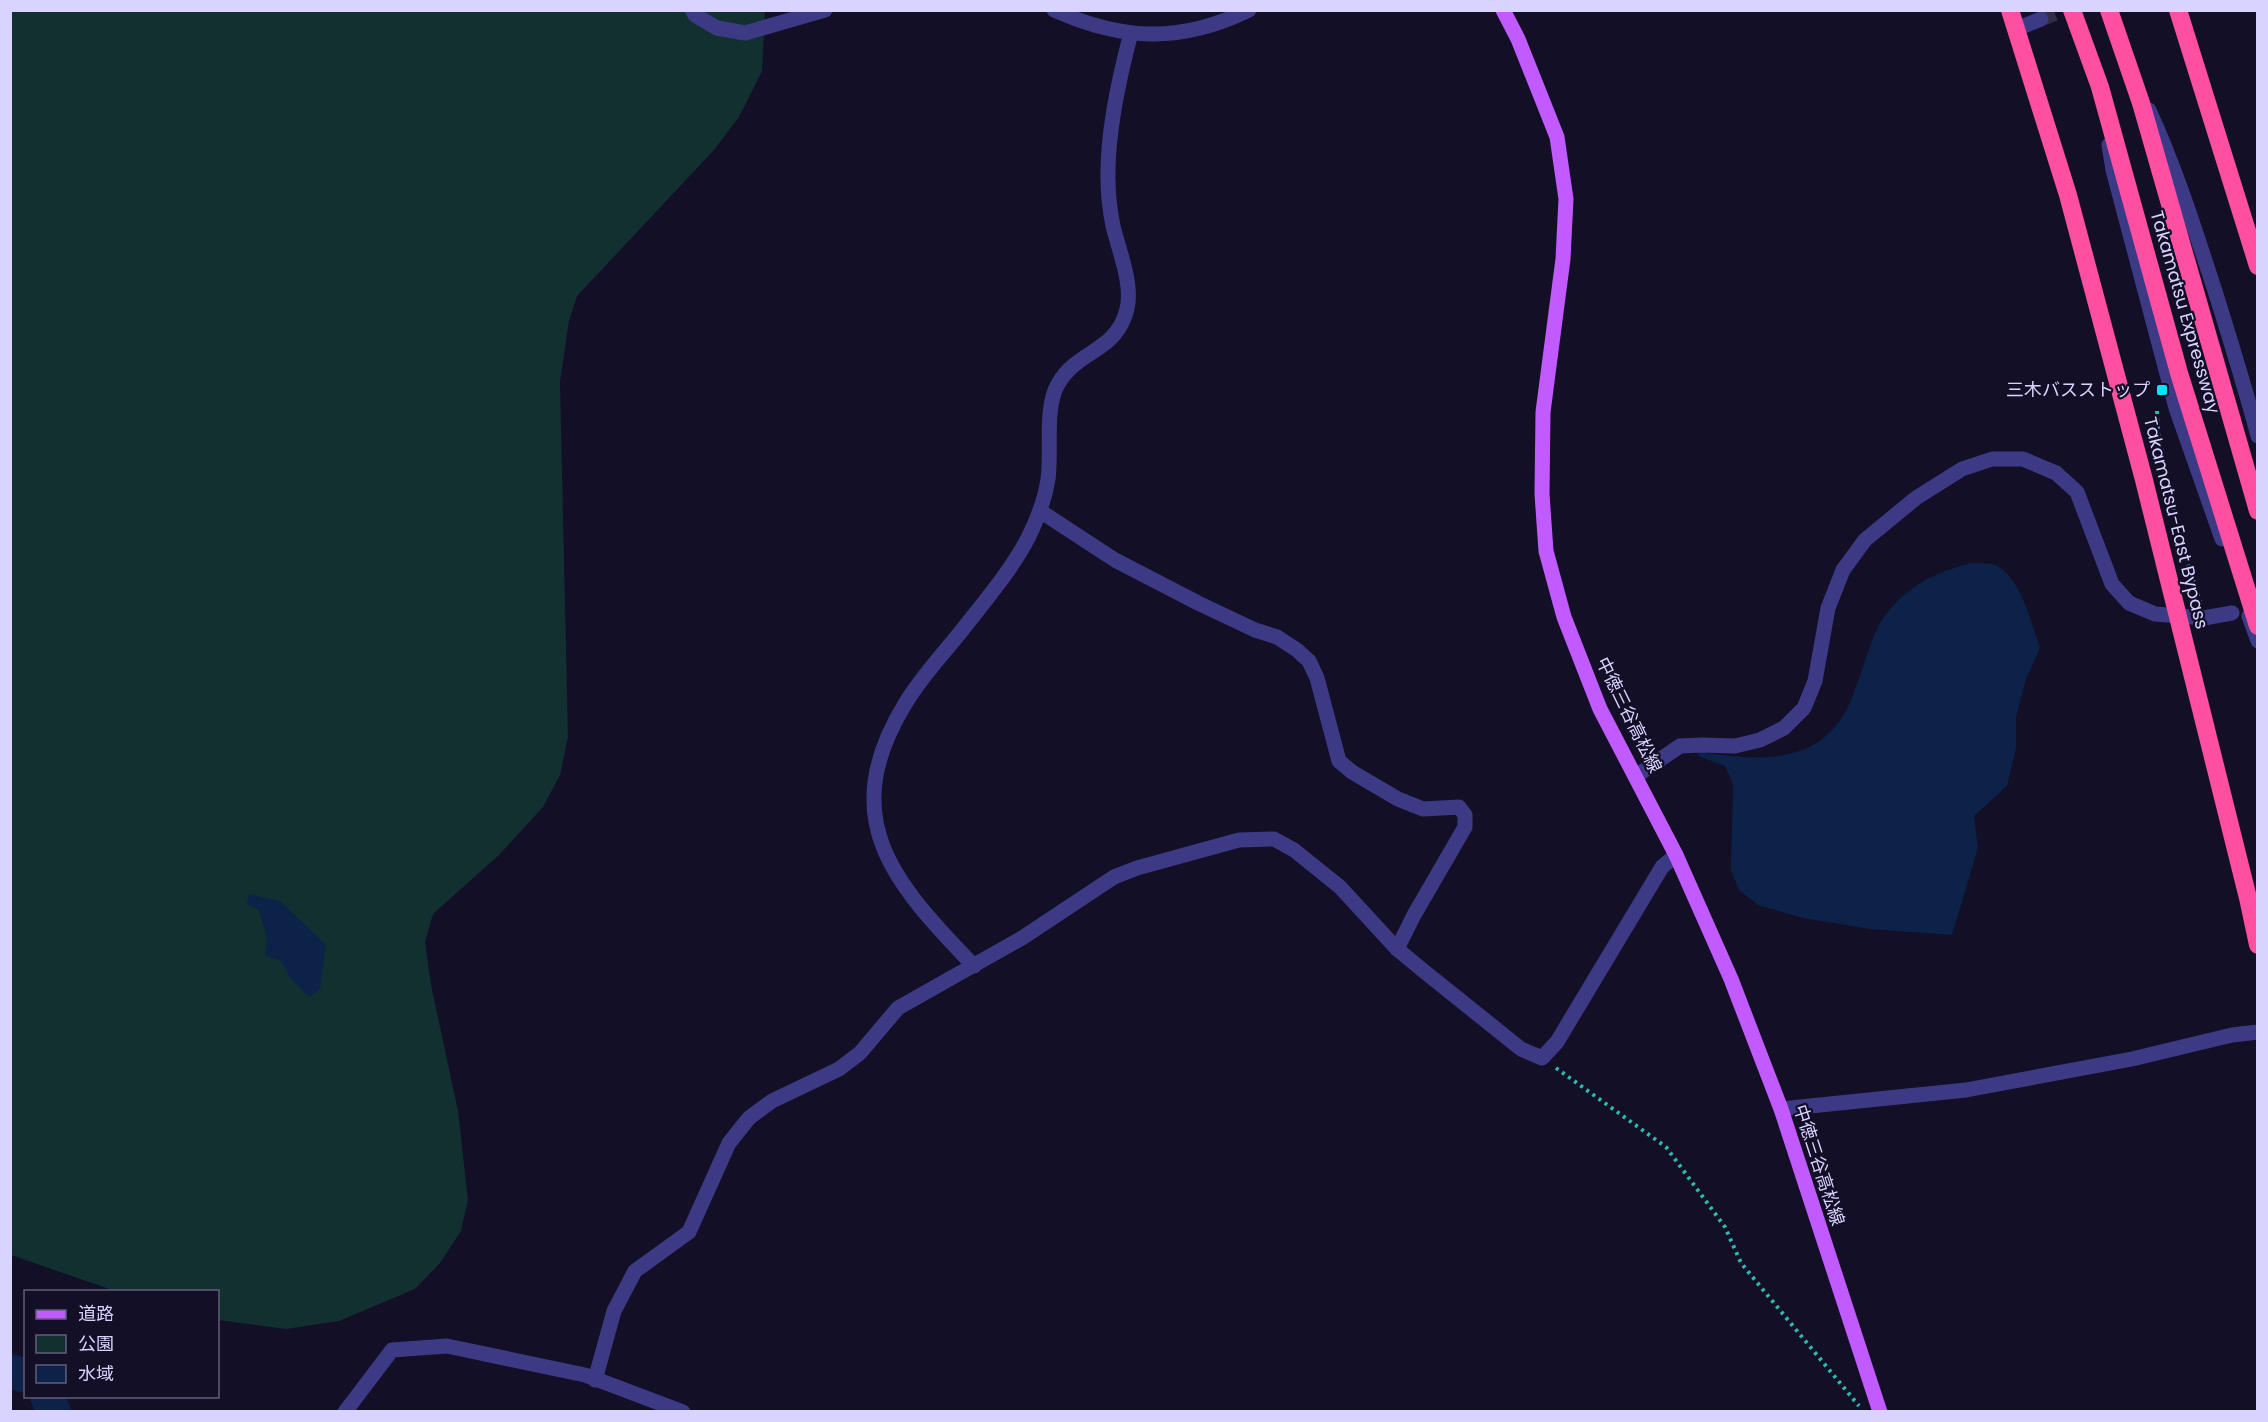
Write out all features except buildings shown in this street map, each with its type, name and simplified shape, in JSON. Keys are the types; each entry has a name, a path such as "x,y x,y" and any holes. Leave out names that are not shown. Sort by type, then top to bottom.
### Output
{"highway":[{"name":"Takamatsu-East Bypass","path":"2010,10 2071,207 2178,616 2258,945"},
{"name":"Takamatsu Expressway","path":"2072,10 2100,87 2179,373 2258,626"},
{"name":"Takamatsu Expressway","path":"2109,10 2141,103 2258,511"},
{"path":"2178,10 2258,266"}],"main road":[{"name":"中徳三谷高松線","path":"1503,10 1518,39 1557,137 1566,199 1563,259 1543,412 1542,494 1546,551 1564,617 1600,709 1676,855 1731,979 1781,1109 1880,1412"}],"street":[{"path":"692,10 695,15 717,28 745,33 825,10"},
{"path":"1054,10 1084,24 1151,35 1188,32 1232,19 1250,10"},
{"path":"2016,29 2041,19"},
{"path":"974,966 930,920 899,879 882,846 875,817 874,788 888,735 906,702 986,599 1026,541 1040,511 1048,479 1051,411 1056,387 1069,368 1108,344 1121,327 1128,306 1127,285 1112,223 1108,179 1110,144 1121,71 1131,33"},
{"path":"2124,55 2169,154 2241,374 2258,436"},
{"path":"2100,87 2113,170 2176,408 2258,641"},
{"path":"1636,776 1680,746 1735,746 1760,740 1784,728 1804,708 1815,681 1828,608 1843,570 1865,540 1934,486 1962,469 1992,459 2024,459 2056,473 2077,492 2112,584 2129,603 2155,615 2204,618 2232,613"},
{"path":"1040,511 1115,561 1298,650 1309,661 1317,678 1339,761 1352,772 1398,799 1423,808 1459,807 1465,815 1465,827 1414,915 1397,950"},
{"path":"595,1380 614,1311 635,1271 689,1232 729,1143 749,1118 772,1101 839,1069 860,1053 898,1008 1022,938 1114,877 1137,867 1239,840 1275,839 1294,850 1340,887 1397,950 1521,1049 1542,1058 1557,1042 1662,867 1676,855"},
{"path":"1781,1109 1966,1090 2132,1059 2232,1035 2258,1032"},
{"path":"345,1412 392,1350 447,1346 585,1375 683,1412"}],"path":[{"path":"2155,404 2158,433 2176,525 2204,618"},
{"path":"1542,1058 1666,1147 1725,1227 1740,1263 1864,1412"}],"green space":[{"path":"11,11 765,11 762,71 739,117 714,150 577,296 569,321 560,382 568,737 560,775 543,807 499,855 433,914 425,942 431,985 458,1111 468,1200 461,1231 440,1263 415,1289 339,1321 286,1329 219,1320 219,1290 112,1290 11,1255"}],"water":[{"path":"1971,563 1995,565 2004,570 2024,602 2040,648 2026,679 2016,717 2016,748 2007,786 1974,816 1978,848 1952,935 1870,929 1803,918 1758,905 1739,890 1731,870 1733,784 1725,766 1698,756 1699,752 1771,757 1812,746 1829,733 1844,715 1880,623 1893,606 1912,588 1945,571"},
{"path":"249,894 280,901 326,945 320,989 309,997 292,980 280,960 265,956 267,937 259,910 247,904"},
{"path":"10,1368 24,1378 24,1381 10,1391"}],"waterway":[{"path":"10,1371 24,1375"},
{"path":"48,1398 54,1412"}],"tunnel":[{"path":"2041,19 2063,10"}],"place":[{"name":"三木バスストップ","path":"2162,390"}]}
